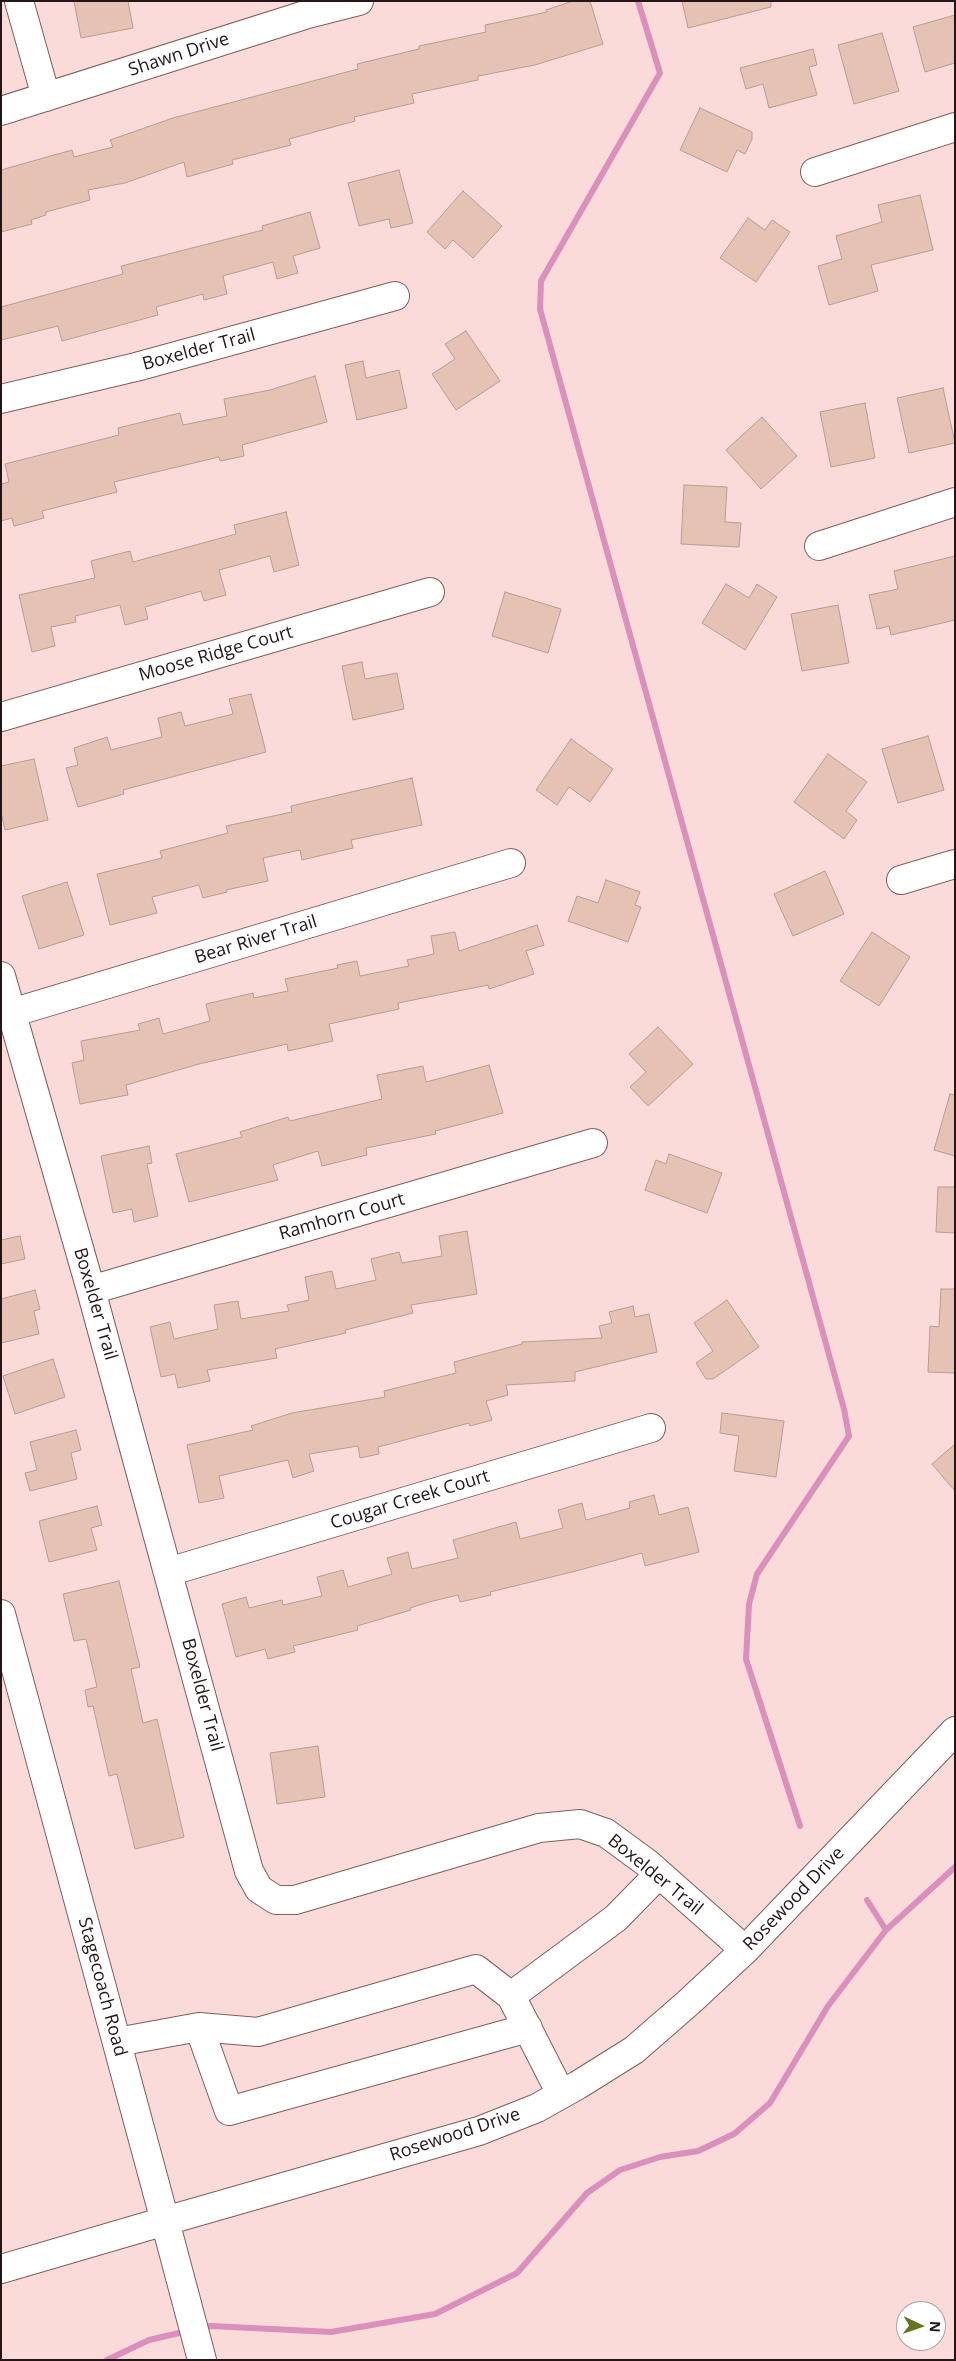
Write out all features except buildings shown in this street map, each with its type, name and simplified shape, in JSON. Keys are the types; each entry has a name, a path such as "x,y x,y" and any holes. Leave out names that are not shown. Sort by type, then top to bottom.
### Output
{"street":[{"path":"19,1 46,97"},
{"name":"Shawn Drive","path":"1,111 306,8 358,1"},
{"path":"815,172 955,127"},
{"name":"Boxelder Trail","path":"1,399 136,367 395,296"},
{"path":"819,546 955,502"},
{"name":"Moose Ridge Court","path":"1,717 430,592"},
{"name":"Bear River Trail","path":"6,1015 511,863"},
{"path":"901,880 955,864"},
{"name":"Boxelder Trail","path":"1,976 6,1015 91,1290 249,1871 258,1890 276,1900 295,1900 540,1828 580,1824 606,1833 658,1875 744,1950"},
{"name":"Ramhorn Court","path":"91,1290 593,1143"},
{"name":"Cougar Creek Court","path":"168,1572 651,1428"},
{"name":"Stagecoach Road","path":"1,1614 202,2360"},
{"name":"Rosewood Drive","path":"1,2269 479,2131 537,2108 634,2050 688,2004 744,1950 955,1731"},
{"path":"511,1996 616,1918 658,1875"},
{"path":"117,2042 199,2027 258,2032 476,1969 511,1996 561,2094"},
{"path":"199,2027 228,2112 528,2028"}],"waterway":[{"path":"638,1 660,73 541,281 540,309 844,1409 849,1436 757,1574 749,1604 746,1659 800,1826"},
{"path":"200,2328 211,2326 331,2332 435,2314 517,2273 587,2193 620,2170 660,2157 698,2151 734,2134 770,2103 828,2006 886,1930 955,1867"},
{"path":"867,1900 886,1930"},
{"path":"107,2360 149,2340 188,2331"}]}
